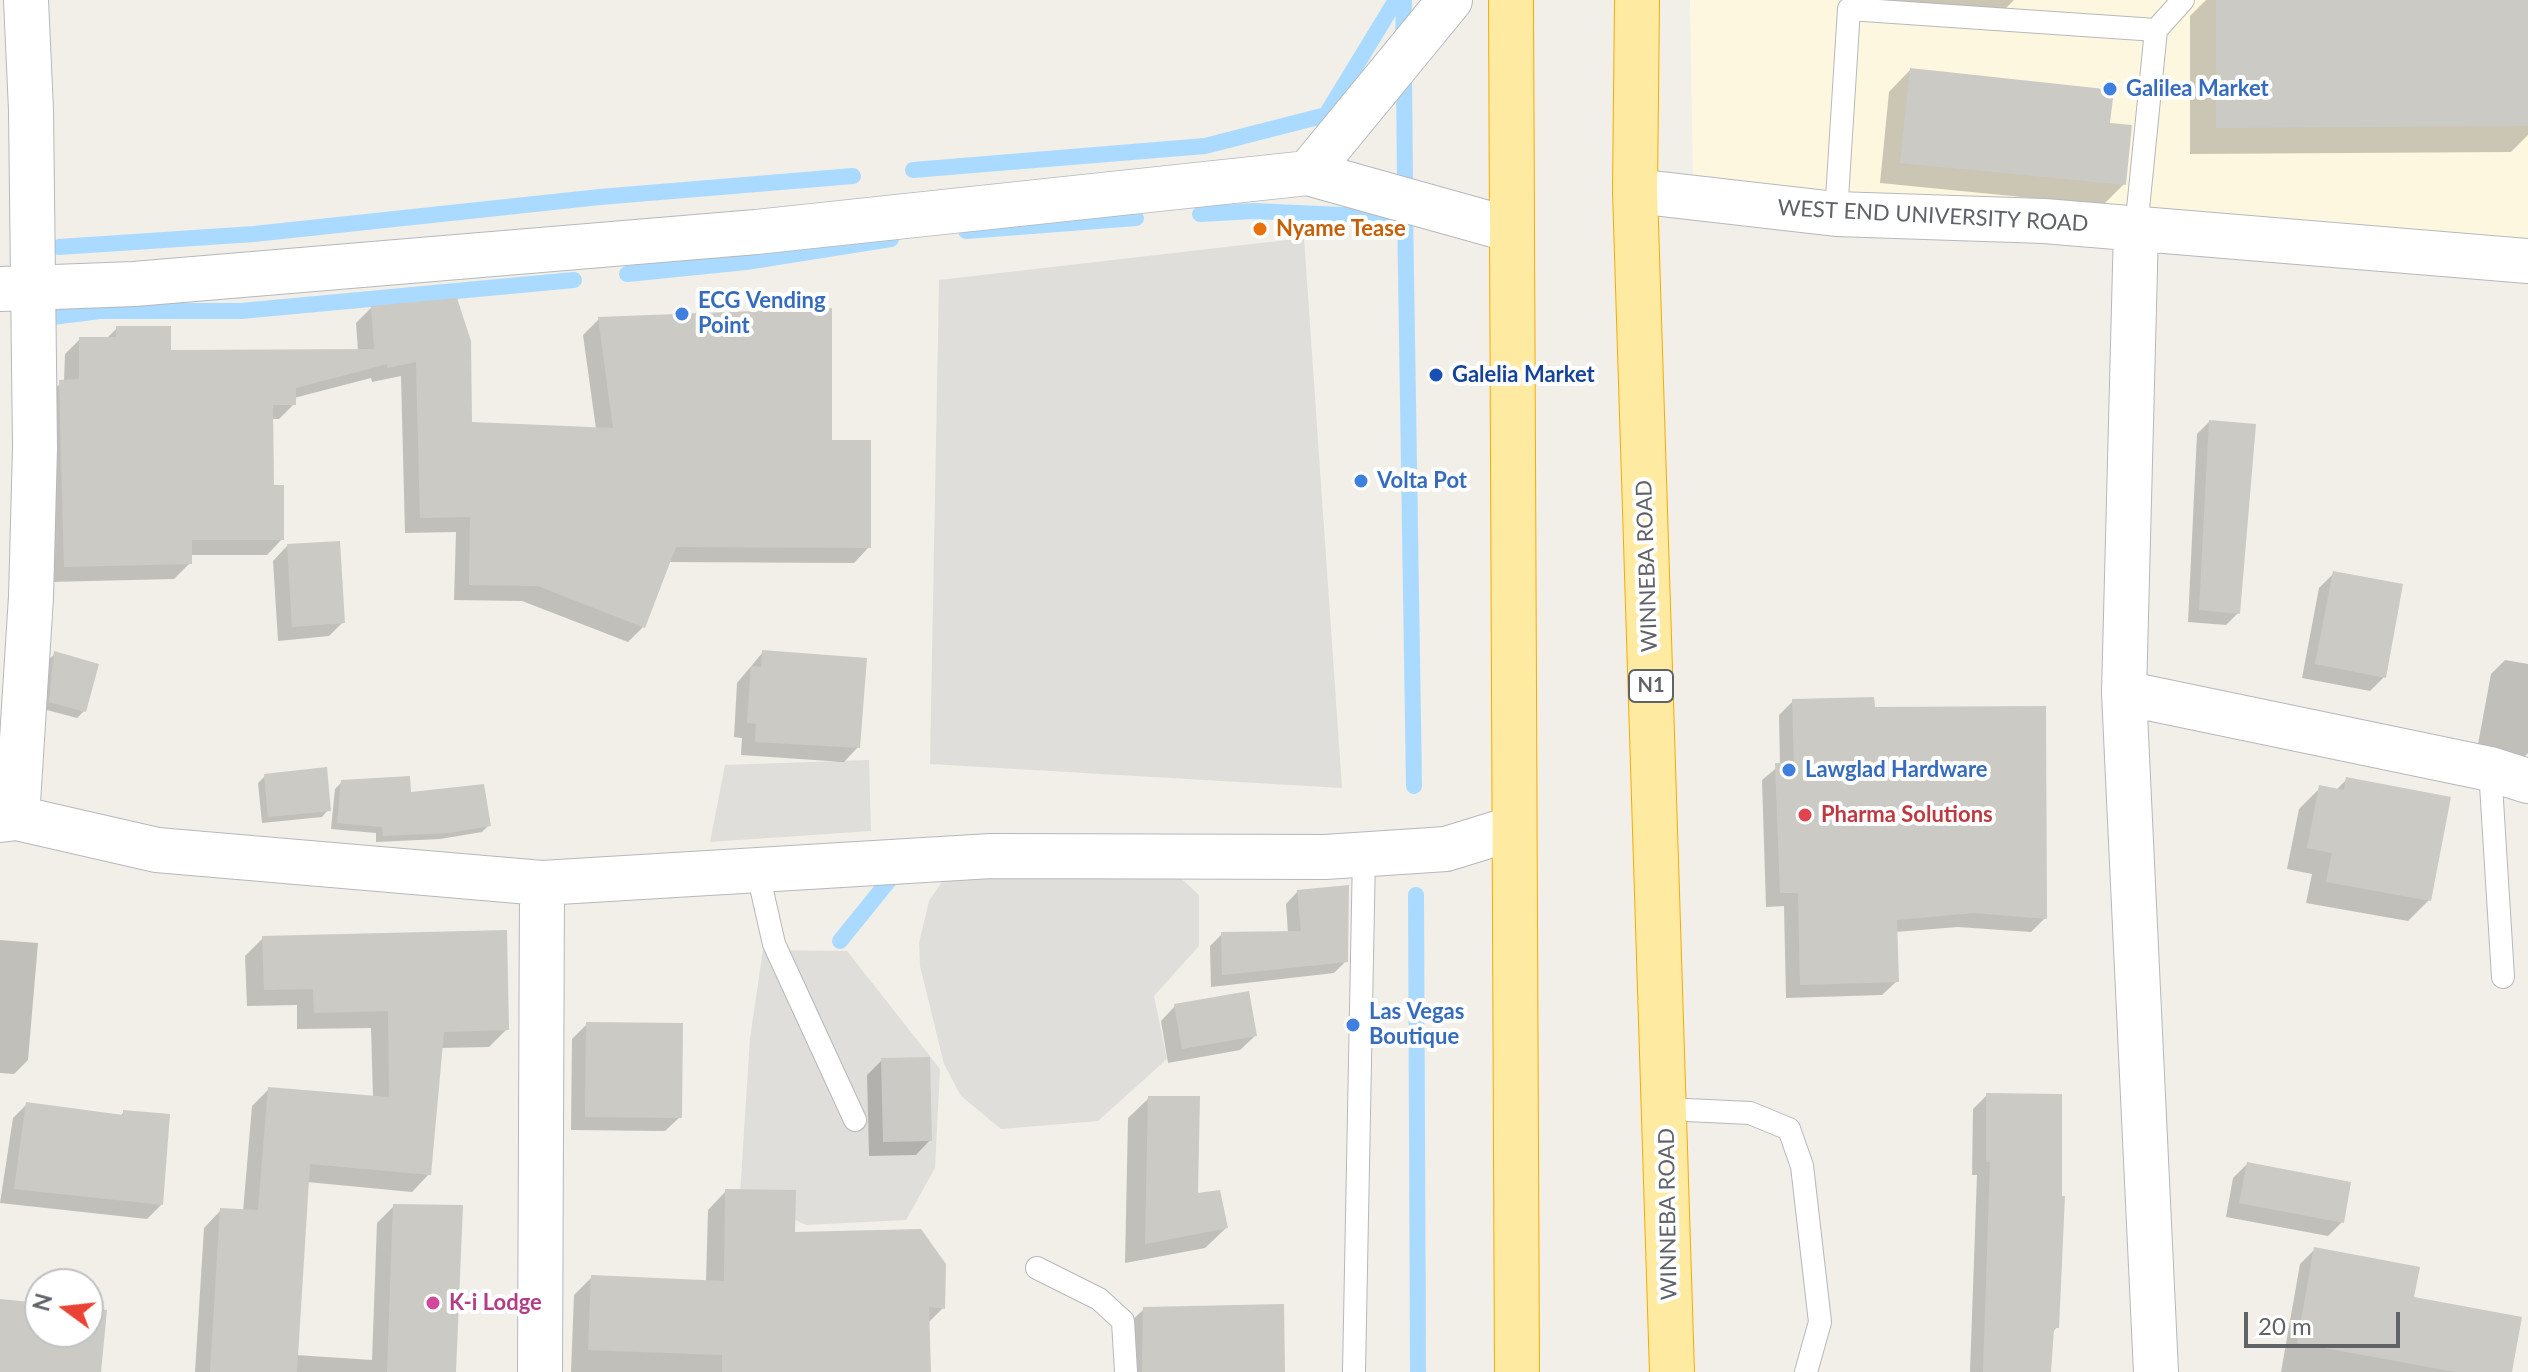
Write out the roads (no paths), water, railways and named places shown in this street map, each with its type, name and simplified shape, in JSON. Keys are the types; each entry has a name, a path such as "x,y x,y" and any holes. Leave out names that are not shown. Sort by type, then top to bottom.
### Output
{"highway":[{"path":"1511,0 1517,1372"},
{"name":"WINNEBA ROAD","path":"1637,0 1635,191 1672,1372"}],"street":[{"path":"26,0 17,289 31,597 9,819 157,850 542,883 991,856 1364,854 1446,849 1514,828"},
{"path":"1308,173 1450,0"},
{"path":"17,289 756,232 1308,173 1512,230"},
{"name":"WEST END UNIVERSITY ROAD","path":"1635,191 1836,214 2044,221 2528,261"},
{"path":"2136,229 2124,693 2156,1372"},
{"path":"2124,693 2509,775"},
{"path":"540,1372 542,883"}],"lane":[{"path":"2136,229 2156,30 2183,0"},
{"path":"1836,214 1848,4 2156,30"},
{"path":"2503,977 2509,775"},
{"path":"1354,1372 1364,854"},
{"path":"757,869 774,944 855,1120"},
{"path":"1666,1109 1750,1113 1789,1129 1802,1166 1820,1322 1806,1372"},
{"path":"1037,1268 1099,1299 1123,1321 1126,1372"}],"waterway":[{"path":"913,170 1205,146 1326,115 1396,0"},
{"path":"1403,42 1404,0"},
{"path":"1404,75 1405,181"},
{"path":"59,247 254,234 600,197 853,176"},
{"path":"1405,209 1414,786"},
{"path":"1200,214 1254,211 1406,218"},
{"path":"966,231 1136,218"},
{"path":"627,274 746,262 891,239"},
{"path":"52,317 100,311 241,311 574,280"},
{"path":"840,941 899,868"},
{"path":"1416,895 1418,1372"}],"place":[{"name":"Galilea Market","path":"2110,89"},
{"name":"Nyame Tease","path":"1260,229"},
{"name":"ECG Vending Point","path":"682,314"},
{"name":"Galelia Market","path":"1436,375"},
{"name":"Volta Pot","path":"1361,481"},
{"name":"Lawglad Hardware","path":"1789,770"},
{"name":"Pharma Solutions","path":"1805,815"},
{"name":"Las Vegas Boutique","path":"1353,1025"},
{"name":"K-i Lodge","path":"433,1303"}]}
